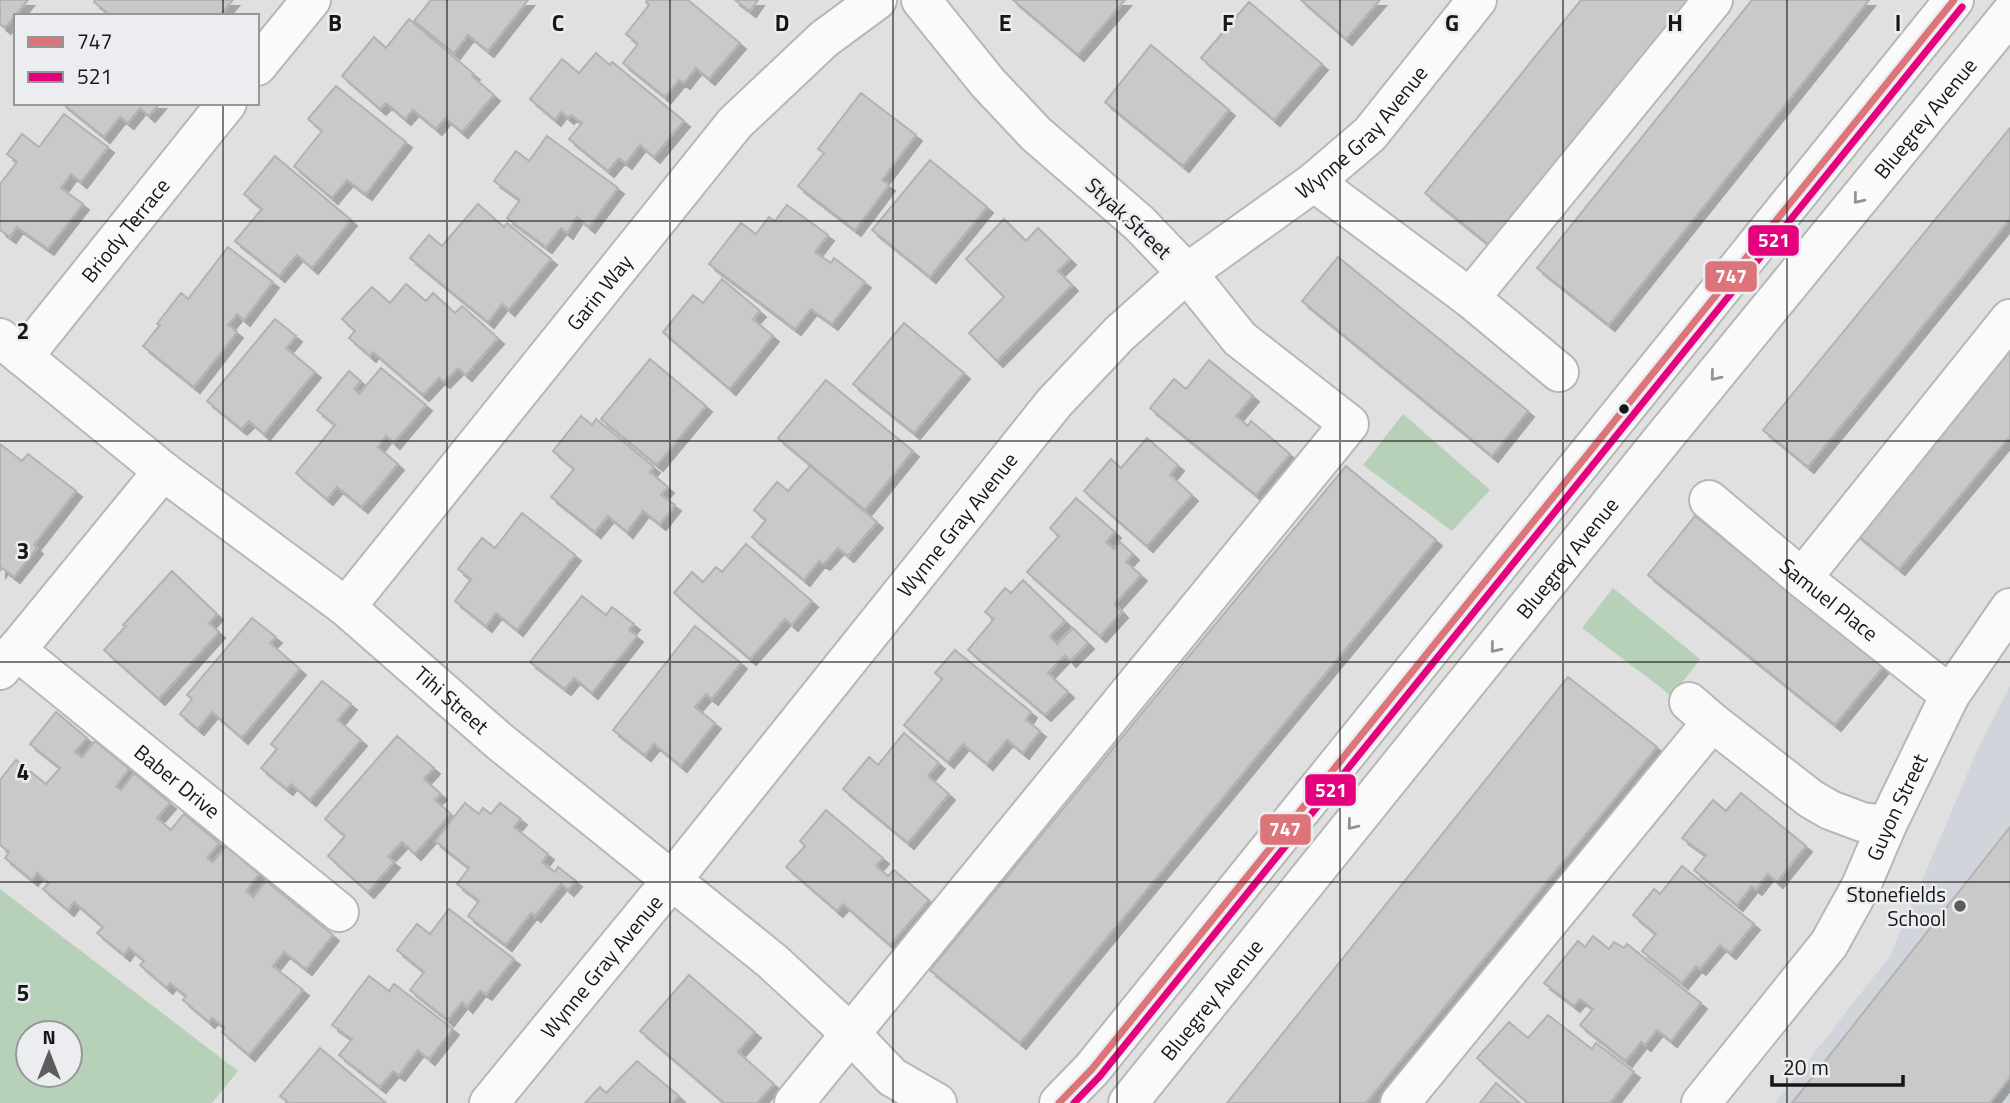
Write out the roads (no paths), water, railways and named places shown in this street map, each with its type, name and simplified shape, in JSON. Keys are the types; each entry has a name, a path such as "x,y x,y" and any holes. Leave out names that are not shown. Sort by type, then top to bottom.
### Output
{"street":[{"path":"259,64 311,0"},
{"name":"Garin Way","path":"346,607 735,123 824,39 877,0"},
{"name":"Styak Street","path":"851,1034 1349,424 1240,339 1186,273 1139,223 1036,134 988,83 921,0"},
{"name":"Wynne Gray Avenue","path":"489,1103 672,880 1054,403 1119,334 1186,273 1314,182 1370,134 1477,0"},
{"path":"1470,298 1713,0"},
{"path":"1059,1103 1092,1069 1954,0"},
{"name":"Bluegrey Avenue","path":"1128,1103 1653,451 2010,14"},
{"name":"Briody Terrace","path":"11,347 225,105"},
{"path":"1314,182 1470,298 1559,372"},
{"path":"1802,578 2010,318"},
{"name":"Tihi Street","path":"11,347 163,471 346,607 499,741 772,961 851,1034 896,1090 937,1103"},
{"name":"Baber Drive","path":"163,471 8,660 340,912"},
{"name":"Samuel Place","path":"1709,500 1802,578 1950,695"},
{"name":"Guyon Street","path":"1701,1103 1829,944 1861,886 1887,825 1950,695 2010,608"},
{"path":"1400,1103 1700,712 1811,799 1830,810 1862,822 1887,825"},
{"path":"793,1103 851,1034"}],"place":[{"name":"Stonefields School","path":"1960,906"}]}
